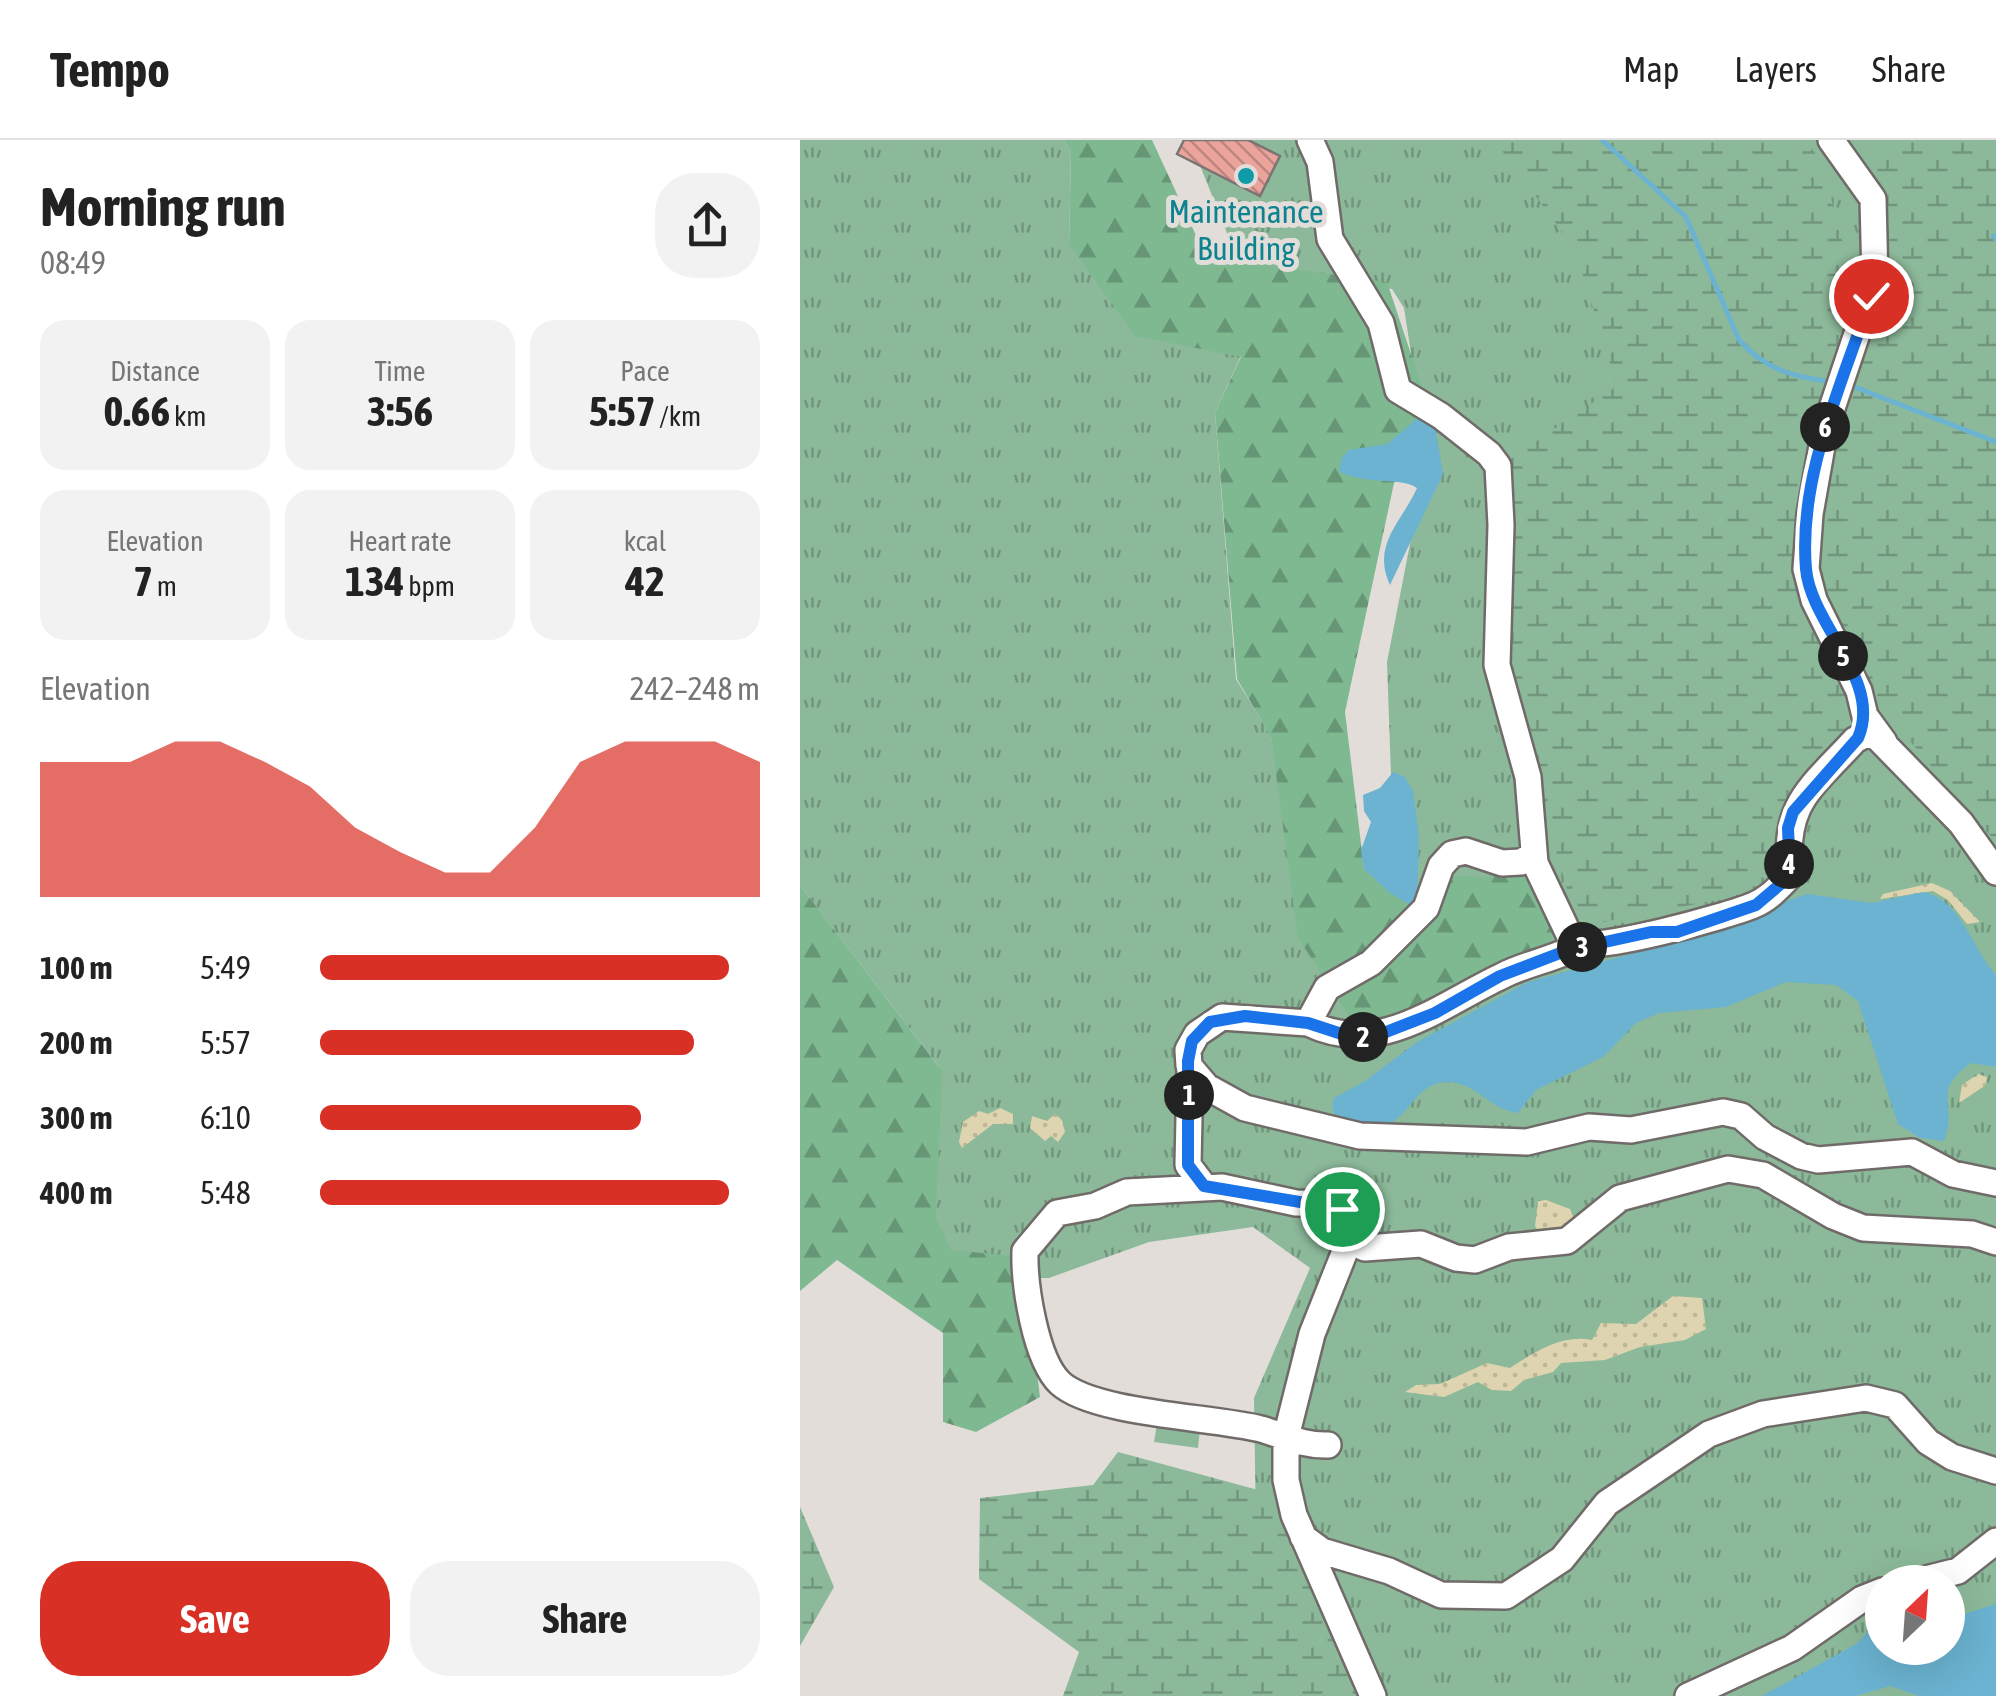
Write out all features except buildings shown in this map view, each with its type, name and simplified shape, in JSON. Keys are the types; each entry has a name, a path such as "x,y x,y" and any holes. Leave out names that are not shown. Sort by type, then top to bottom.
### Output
{"lane":[{"path":"1310,140 1320,162 1330,239 1381,322 1398,390 1441,416 1494,458 1498,466 1501,525 1496,654 1530,786 1533,855 1574,945"},
{"path":"1204,1186 1188,1165 1188,1050 1196,1034 1222,1017 1308,1023 1351,1037 1386,1032 1435,1013 1500,976 1574,945 1651,932 1677,932 1772,895 1790,876 1788,828 1793,812 1861,728 1850,671 1814,600 1806,569 1824,428 1875,280 1873,200 1831,140"},
{"path":"1861,728 1887,746 1962,823 1996,872"},
{"path":"1308,1023 1326,988 1372,963 1426,908 1441,866 1452,854 1466,851 1502,863 1522,862 1533,855"},
{"path":"1190,1068 1211,1089 1244,1108 1360,1136 1528,1142 1589,1126 1631,1130 1723,1112 1741,1116 1765,1137 1801,1156 1818,1160 1912,1152 1953,1174 1996,1183"},
{"path":"1349,1241 1366,1248 1420,1244 1456,1258 1475,1260 1509,1247 1566,1241 1620,1198 1728,1169 1763,1175 1832,1216 1864,1228 1972,1234 1996,1242"},
{"path":"1302,1447 1072,1392 1049,1367 1032,1319 1025,1251 1057,1214 1095,1206 1123,1192 1204,1186 1296,1203 1334,1204 1349,1219 1349,1241 1312,1334 1302,1447 1289,1499 1373,1696"},
{"path":"1303,1537 1322,1551 1388,1571 1441,1595 1506,1596 1562,1559 1600,1508 1692,1443 1762,1414 1866,1398 1895,1405 1928,1442 1952,1458 1996,1470"},
{"path":"1965,1566 1996,1542"},
{"path":"1688,1696 1792,1648 1865,1598"}],"green space":[{"path":"800,140 1064,140 1071,151 1069,244 1241,356 1215,412 1236,679 1271,736 1295,906 1394,861 1387,662 1427,457 1404,308 1392,289 1242,271 1190,140 1996,140 1996,1696 1335,1696 1256,1531 1254,1398 1310,1268 1253,1227 1149,1242 1049,1278 934,1278 939,1067 800,885"},
{"path":"1064,140 1152,140 1206,257 1387,282 1435,426 1394,483 1345,712 1364,868 1417,909 1453,876 1533,878 1557,926 1543,956 1357,1028 1298,938 1271,737 1237,679 1215,412 1241,357 1135,336 1069,244 1071,151"},
{"path":"1494,140 1804,140 1821,160 1859,305 1882,304 1872,140 1996,140 1996,842 1881,707 1794,802 1763,891 1578,927 1503,667 1506,462 1617,386 1575,249"},
{"path":"800,885 942,1071 936,1218 951,1250 1023,1257 1040,1397 976,1432 943,1422 943,1333 837,1260 800,1291"},
{"path":"1157,1424 1200,1429 1198,1448 1154,1442"},
{"path":"1118,1452 1284,1497 1374,1696 1063,1696 1079,1652 979,1579 980,1498 1093,1485"},
{"path":"800,1507 834,1587 800,1646"}],"sand":[{"path":"1932,883 1950,891 1980,922 1967,924 1948,900 1933,891 1880,899 1883,894"},
{"path":"1978,1074 1987,1077 1986,1085 1959,1103 1962,1085"},
{"path":"1000,1108 1013,1114 1013,1124 993,1124 962,1148 959,1142 963,1122 979,1111 988,1114"},
{"path":"1055,1114 1062,1120 1065,1132 1058,1142 1051,1136 1045,1141 1030,1128 1032,1116 1047,1121"},
{"path":"1538,1201 1570,1209 1574,1219 1559,1231 1539,1232 1535,1226"},
{"path":"1673,1296 1702,1298 1706,1329 1685,1340 1640,1347 1605,1360 1561,1363 1553,1372 1524,1380 1511,1391 1492,1390 1478,1382 1444,1397 1405,1392 1416,1385 1440,1384 1487,1363 1510,1368 1539,1350 1570,1339 1592,1340 1601,1323 1636,1324"}],"water":[{"path":"1419,417 1435,426 1443,474 1390,585 1385,570 1386,545 1417,488 1339,471 1342,457 1349,450 1387,444"},
{"path":"1393,772 1405,777 1413,791 1419,836 1417,909 1390,893 1364,869 1361,850 1371,822 1364,811 1363,795 1380,788"},
{"path":"1923,892 1936,897 1957,915 1996,975 1996,1067 1971,1063 1958,1073 1948,1091 1949,1118 1944,1141 1920,1138 1898,1124 1858,1001 1836,985 1786,982 1726,1007 1659,1013 1636,1023 1603,1057 1536,1090 1518,1113 1499,1107 1458,1083 1448,1082 1427,1088 1388,1125 1372,1128 1337,1121 1332,1107 1334,1098 1365,1081 1417,1042 1528,982 1656,947 1807,894 1872,903"},
{"path":"1996,1604 1996,1696 1919,1696 1890,1686 1856,1696 1762,1696 1856,1644 1865,1635 1865,1665 1965,1665 1965,1614"}],"waterway":[{"path":"1602,140 1686,217 1739,340 1749,351 1782,371 1834,382"},
{"path":"1994,236 1996,240"},
{"path":"1852,386 1996,442"}],"place":[{"name":"Maintenance Building","path":"1246,176"}],"route":[{"path":"1342,1209 1334,1204 1296,1203 1204,1186 1192,1175 1187,1145 1188,1050 1196,1034 1210,1022 1245,1016 1308,1023 1344,1036 1371,1036 1435,1013 1500,976 1568,950 1651,932 1677,932 1756,905 1790,876 1788,828 1793,812 1858,738 1864,725 1859,691 1814,600 1806,552 1828,414 1871,296"}]}
